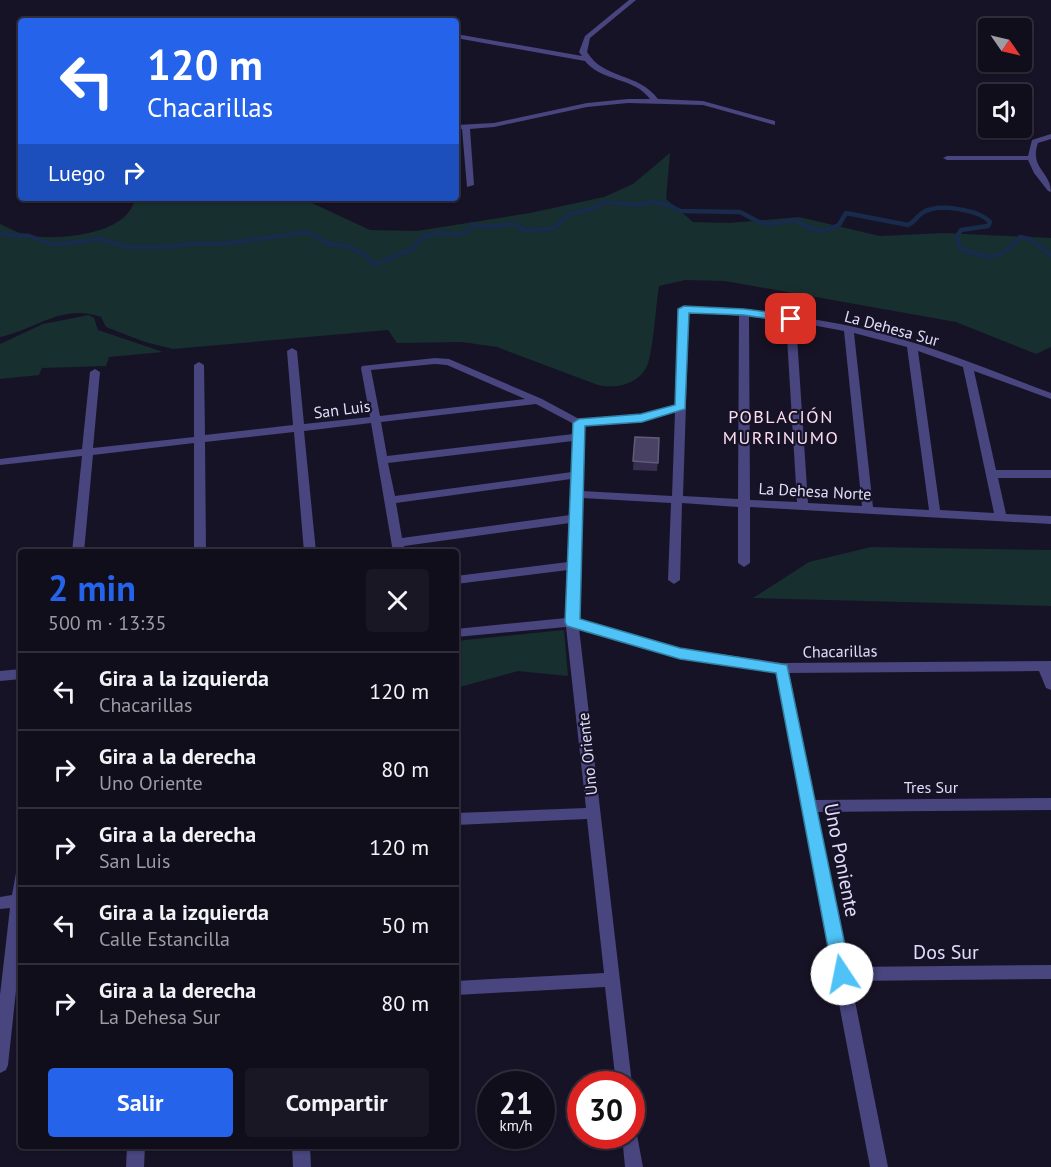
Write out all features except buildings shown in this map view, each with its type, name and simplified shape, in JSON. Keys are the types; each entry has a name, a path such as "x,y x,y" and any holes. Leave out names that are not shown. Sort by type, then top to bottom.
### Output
{"street":[{"path":"586,59 582,48 587,37 633,0"},
{"path":"459,37 586,59 606,73 645,88 655,101"},
{"path":"459,127 505,124 599,103 655,101 703,103 772,123"},
{"path":"466,127 470,185"},
{"path":"1030,158 1035,142 1051,136"},
{"path":"947,158 1030,158"},
{"path":"1030,158 1051,189"},
{"name":"La Dehesa Sur","path":"681,407 684,309 744,312 849,330 912,346 1051,396"},
{"path":"744,312 744,563"},
{"path":"791,319 803,507"},
{"path":"849,330 868,511"},
{"path":"912,346 935,514"},
{"path":"292,351 310,549"},
{"path":"576,518 399,548 366,368 435,361 449,362 538,401 579,423 642,418 681,407 674,580"},
{"path":"199,365 200,549"},
{"path":"968,366 1001,518"},
{"path":"78,549 95,372"},
{"name":"San Luis","path":"0,462 538,401"},
{"name":"Uno Oriente","path":"579,423 572,622 623,1071"},
{"path":"382,460 579,437"},
{"path":"991,474 1051,474"},
{"path":"390,500 577,475"},
{"name":"La Dehesa Norte","path":"577,494 1051,520"},
{"path":"459,580 574,565"},
{"name":"Chacarillas","path":"459,633 572,622 680,653 782,668 1047,666"},
{"path":"1047,666 1051,685"},
{"name":"Uno Poniente","path":"782,668 811,806 879,1167"},
{"path":"0,676 18,674"},
{"name":"Tres Sur","path":"811,806 1051,804"},
{"path":"459,819 594,813"},
{"path":"0,903 18,900"},
{"path":"0,1065 18,916"},
{"name":"Dos Sur","path":"842,974 1051,972"},
{"path":"459,988 613,980"},
{"path":"135,1167 136,1149"},
{"path":"301,1149 302,1167"},
{"path":"632,1149 634,1167"}],"green space":[{"path":"670,153 666,199 693,222 729,223 799,217 880,236 944,233 1051,238 1051,347 1036,354 956,322 725,281 685,280 659,286 653,340 647,366 638,378 619,386 598,385 497,347 462,342 397,343 388,330 173,349 145,342 106,327 101,317 74,313 0,337 0,224 30,236 58,237 92,232 107,227 120,220 130,210 134,201 307,201 370,230 417,231 530,213 604,197 633,184"},
{"path":"89,315 94,318 98,330 163,352 109,357 106,366 42,368 39,375 0,379 0,344 43,324"},
{"path":"871,547 1051,550 1051,606 753,598 809,562"},
{"path":"564,630 568,676 518,671 459,687 459,641"}],"waterway":[{"path":"0,234 29,236 53,245 101,239 128,247 166,247 198,243 222,244 307,232 329,244 347,246 365,255 374,265 412,249 423,237 438,232 457,235 468,231 472,224 484,227 514,224 525,230 553,229 569,214 589,210 605,202 639,205 651,202 666,204 680,211 740,212 759,222 773,224 795,220 810,228 823,231 839,225 846,213 908,225 929,210 957,209 984,217 990,222 988,226 961,230 957,236 960,249 979,255 993,256 1006,251 1020,237 1030,239 1051,255"}],"district":[{"name":"POBLACIÓN MURRINUMO","path":"781,426"}],"route":[{"path":"791,319 744,312 684,309 681,407 642,418 579,423 572,622 607,634 680,653 748,665 782,668 811,806 842,974"}]}
